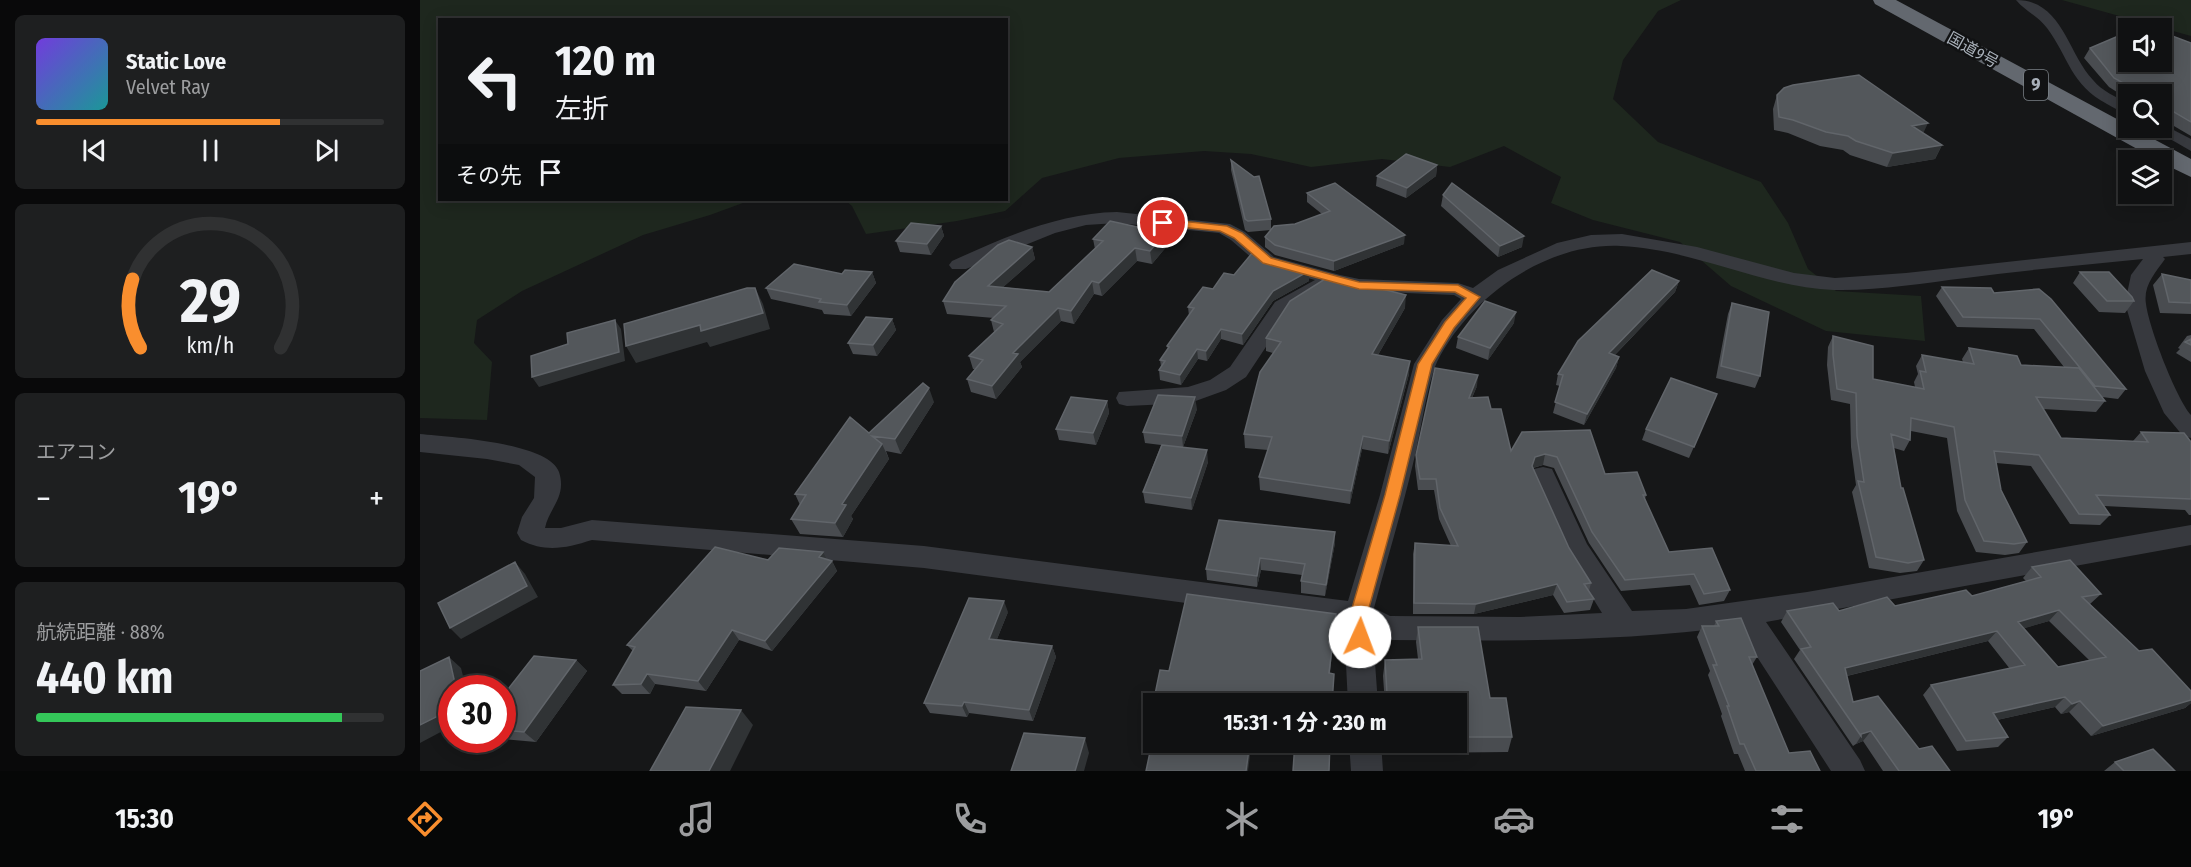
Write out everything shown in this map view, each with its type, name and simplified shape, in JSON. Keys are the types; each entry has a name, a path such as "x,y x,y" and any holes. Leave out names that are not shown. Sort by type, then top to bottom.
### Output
{"highway":[{"name":"国道9号","path":"1873,2 2125,150"},
{"name":"国道9号","path":"1873,2 2191,169"},
{"path":"2172,177 2191,188"}],"street":[{"path":"2022,0 2033,6 2056,27 2089,85 2118,103"},
{"path":"2172,135 2191,146"},
{"path":"958,265 999,247 1073,222 1103,218 1223,228 1238,236 1267,261 1359,285 1458,289 1474,297"},
{"path":"1362,693 1358,615 1393,495 1425,364 1449,325 1474,297 1505,274 1564,247 1591,241 1622,240 1697,253 1793,279 1835,284 1906,279 2191,248"},
{"path":"2147,252 2155,259 2140,275 2135,303 2156,371 2176,413 2191,430"},
{"path":"1127,398 1190,395 1218,385 1238,372 1282,307 1317,286 1337,280"},
{"path":"420,443 487,450 526,458 547,473 547,499 535,517 530,533 541,540 567,537 592,530 924,557 1358,615 1388,628 1520,629 1686,621 1807,604 2191,535"},
{"path":"1543,476 1577,550 1625,624"},
{"path":"1744,613 1850,771"},
{"path":"1366,753 1367,771"}],"shaded area":[{"path":"420,0 1681,0 1658,11 1623,60 1613,99 1658,142 1761,182 1788,223 1808,269 1836,291 1921,296 1925,341 1826,331 1731,286 1680,242 1593,220 1551,203 1561,177 1504,146 1450,167 1382,159 1311,167 1251,154 1204,151 1119,158 1042,178 1005,211 957,221 866,234 852,206 846,201 1008,201 1008,18 438,18 438,201 748,201 643,235 522,291 477,320 474,343 492,362 487,420 420,418"},
{"path":"2062,0 2191,0 2191,36 2172,31 2172,18 2126,18"}],"building":[{"path":"2118,36 2118,72 2172,72 2172,36 2191,43 2191,122 2172,111 2172,84 2125,84 2114,78 2090,48"},
{"path":"1859,75 1928,123 1912,126 1942,145 1893,153 1856,141 1848,136 1826,132 1779,117 1777,95 1784,88"},
{"path":"1406,154 1437,165 1407,188 1377,176"},
{"path":"1231,160 1254,177 1259,176 1271,219 1248,221 1245,219"},
{"path":"1335,183 1405,235 1334,261 1275,245 1265,237 1274,226 1295,224 1330,211 1307,193"},
{"path":"1452,183 1524,236 1500,246 1443,195"},
{"path":"1110,221 1165,233 1150,251 1135,248 1099,283 1092,281 1071,311 1058,308 1013,353 1018,354 992,386 967,379 983,360 969,356 1003,324 991,320 1006,306 943,301 955,282 998,245 1009,240 1032,247 988,286 1049,292 1103,241 1093,239"},
{"path":"911,223 941,226 927,244 896,241"},
{"path":"1253,252 1259,257 1309,271 1273,291 1242,334 1221,329 1206,351 1197,349 1180,375 1159,370 1165,361 1160,360 1169,347 1167,346 1194,308 1188,307 1203,287 1213,289 1224,273 1234,275"},
{"path":"794,264 842,274 845,270 872,272 847,305 819,302 821,299 766,288"},
{"path":"1652,270 1679,281 1609,353 1619,357 1587,414 1555,402 1563,375 1558,374 1578,341"},
{"path":"2080,272 2109,272 2134,301 2107,301"},
{"path":"2162,274 2191,280 2191,303 2169,302"},
{"path":"1334,277 1406,295 1372,354 1410,361 1389,441 1363,436 1351,491 1259,477 1272,437 1244,434 1260,372 1281,342 1266,338 1290,301 1325,279"},
{"path":"1942,287 1991,288 1994,293 2039,289 2051,299 2126,389 2095,386 2040,319 1963,317"},
{"path":"747,288 755,288 763,313 701,331 700,325 626,346 624,324"},
{"path":"1485,301 1516,312 1490,348 1458,337"},
{"path":"1732,303 1769,312 1760,376 1721,366"},
{"path":"866,317 892,319 873,345 848,343"},
{"path":"615,320 619,352 532,377 531,356 568,344 567,333"},
{"path":"1833,336 1873,346 1873,379 1924,389 1920,371 1926,372 1922,355 1974,364 1969,348 2017,356 2021,365 2079,368 2105,401 2036,397 2061,438 2148,442 2141,432 2184,433 2191,442 2191,499 2096,495 2110,515 2079,514 2039,455 1994,451 2001,490 2027,542 2014,544 1984,541 1965,500 1954,427 1911,418 1910,440 1891,434 1901,488 1903,488 1924,560 1908,563 1876,557 1858,481 1864,482 1857,436 1856,393 1837,389"},
{"path":"1435,368 1478,375 1469,398 1488,397 1491,409 1501,409 1511,451 1522,432 1590,430 1605,474 1637,472 1646,495 1643,495 1669,552 1712,548 1730,590 1704,594 1694,574 1625,580 1592,532 1557,457 1545,454 1535,457 1532,466 1569,548 1591,583 1584,584 1594,599 1567,602 1557,584 1476,604 1414,603 1415,543 1458,546 1440,508 1436,479 1420,479 1416,455"},
{"path":"1671,378 1717,394 1694,447 1646,429"},
{"path":"923,383 929,388 895,439 872,436 882,444 842,504 846,505 835,523 791,519 806,495 795,494 850,417 869,433"},
{"path":"1158,395 1195,397 1182,436 1143,432"},
{"path":"1071,397 1107,401 1093,433 1056,429"},
{"path":"1162,445 1207,450 1191,498 1143,492"},
{"path":"1219,520 1335,532 1326,585 1301,581 1305,564 1260,558 1257,576 1206,569"},
{"path":"715,547 768,560 779,548 823,552 819,557 832,561 765,641 732,630 698,681 647,674 641,684 613,685 635,647 627,645"},
{"path":"2070,560 2101,594 2082,597 2139,651 2152,649 2191,691 2191,700 2103,726 2080,701 2072,704 2065,697 1993,713 2008,737 1966,741 1931,685 2025,665 1997,631 1845,668 1853,702 1878,696 1919,749 1932,746 1950,771 1899,771 1871,731 1861,736 1801,649 1811,647 1787,611 1833,603 1839,611 1887,597 1895,606 1966,590 1972,596 2041,577 2032,567","holes":["2059,610 2106,657 2058,667 2018,622"]},
{"path":"515,562 527,586 450,628 438,603"},
{"path":"1187,594 1336,614 1329,673 1334,674 1333,693 1155,693 1160,670 1169,671"},
{"path":"969,598 1004,601 989,639 1052,646 1029,710 964,702 962,706 924,703"},
{"path":"1741,618 1757,657 1749,657 1789,753 1810,751 1820,771 1756,771 1744,744 1740,744 1727,706 1729,706 1713,665 1717,665 1702,626 1719,626 1716,621"},
{"path":"1418,627 1478,627 1490,698 1506,698 1512,737 1467,737 1467,693 1387,693 1385,660 1422,659"},
{"path":"534,656 576,660 524,732 516,731 516,679"},
{"path":"449,657 453,675 438,675 438,716 420,725 420,671"},
{"path":"686,707 741,710 709,771 650,771"},
{"path":"1024,733 1085,738 1075,771 1011,771"},
{"path":"2153,749 2175,771 2124,771 2115,762"},
{"path":"1150,753 1248,753 1246,771 1146,771"},
{"path":"1294,753 1330,753 1329,771 1293,771"}],"route":[{"path":"1163,223 1223,228 1238,236 1267,261 1337,280 1359,285 1458,289 1474,297 1449,325 1425,364 1393,495 1358,615 1360,637"}]}
